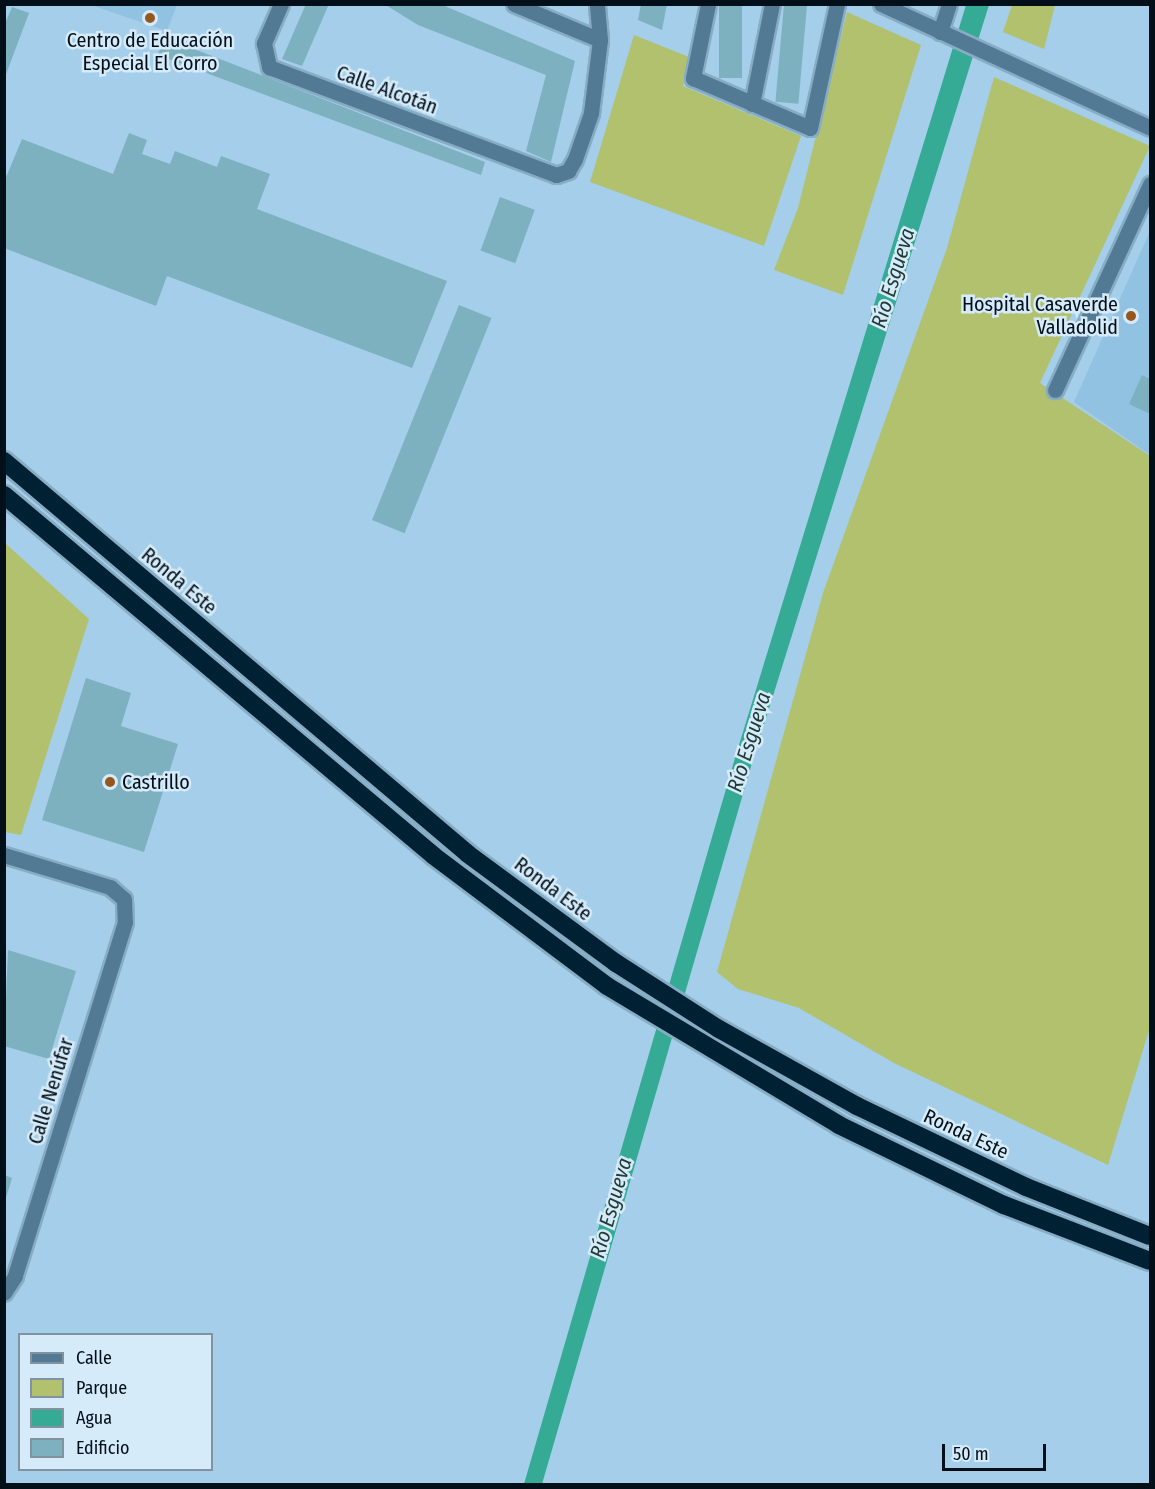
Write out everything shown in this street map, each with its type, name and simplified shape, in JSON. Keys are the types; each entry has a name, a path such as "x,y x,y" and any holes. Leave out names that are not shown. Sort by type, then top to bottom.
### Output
{"highway":[{"name":"Ronda Este","path":"4,461 468,854 616,963 720,1029 952,1154 1150,1236"},
{"path":"4,495 434,856 607,986 713,1054 839,1125 1004,1205 1150,1261"}],"street":[{"name":"Calle Alcotán","path":"282,4 262,53 269,66 556,174 568,171 575,159 591,113 600,40"},
{"path":"514,4 600,40 597,4"},
{"path":"708,4 693,78 810,128 837,4"},
{"path":"752,104 772,4"},
{"path":"881,4 1150,128"},
{"path":"944,34 949,4"},
{"path":"1055,390 1150,184"},
{"name":"Calle Nenúfar","path":"4,855 110,887 124,899 125,922 15,1276 4,1293"}],"shaded area":[{"name":"Centro de Educación Especial El Corro","path":"91,5 177,5 167,31"},
{"name":"Hospital Casaverde Valladolid","path":"1150,231 1150,455 1074,402"}],"green space":[{"path":"1012,5 1055,5 1044,49 1003,32"},
{"path":"847,12 921,45 843,295 774,270 798,208"},
{"path":"634,35 689,57 683,86 801,136 764,246 590,182"},
{"path":"994,77 1150,146 1040,383 1150,456 1150,1027 1108,1165 894,1063 799,1008 738,989 717,972 823,593 947,248"},
{"path":"5,543 89,619 21,835 5,832"}],"water":[{"name":"Río Esgueva","path":"966,5 989,5 752,763 542,1484 524,1484 735,758"}],"building":[{"path":"306,4 329,4 302,66 282,59"},
{"path":"384,4 440,4 575,61 551,162 526,151 546,75 418,25"},
{"path":"641,4 667,4 662,30 638,20"},
{"path":"719,4 742,4 742,78 719,78"},
{"path":"784,4 807,6 798,104 775,102"},
{"path":"12,7 29,13 5,77 4,26"},
{"path":"163,37 485,162 481,175 158,55"},
{"path":"129,133 147,140 142,154 170,164 175,151 217,167 221,156 270,174 257,209 447,281 412,368 167,276 156,306 4,248 4,182 22,139 113,174"},
{"path":"500,197 535,210 515,263 481,251"},
{"path":"459,305 491,318 405,533 372,520"},
{"path":"1142,375 1150,379 1150,414 1129,404"},
{"name":"Castrillo","path":"86,678 131,693 121,726 178,744 144,852 42,820"},
{"path":"8,950 76,971 49,1059 4,1046"},
{"path":"4,1175 12,1178 5,1201 4,1201"}],"place":[{"name":"Centro de Educación Especial El Corro","path":"150,18"},
{"name":"Hospital Casaverde Valladolid","path":"1131,316"},
{"name":"Castrillo","path":"110,782"}]}
